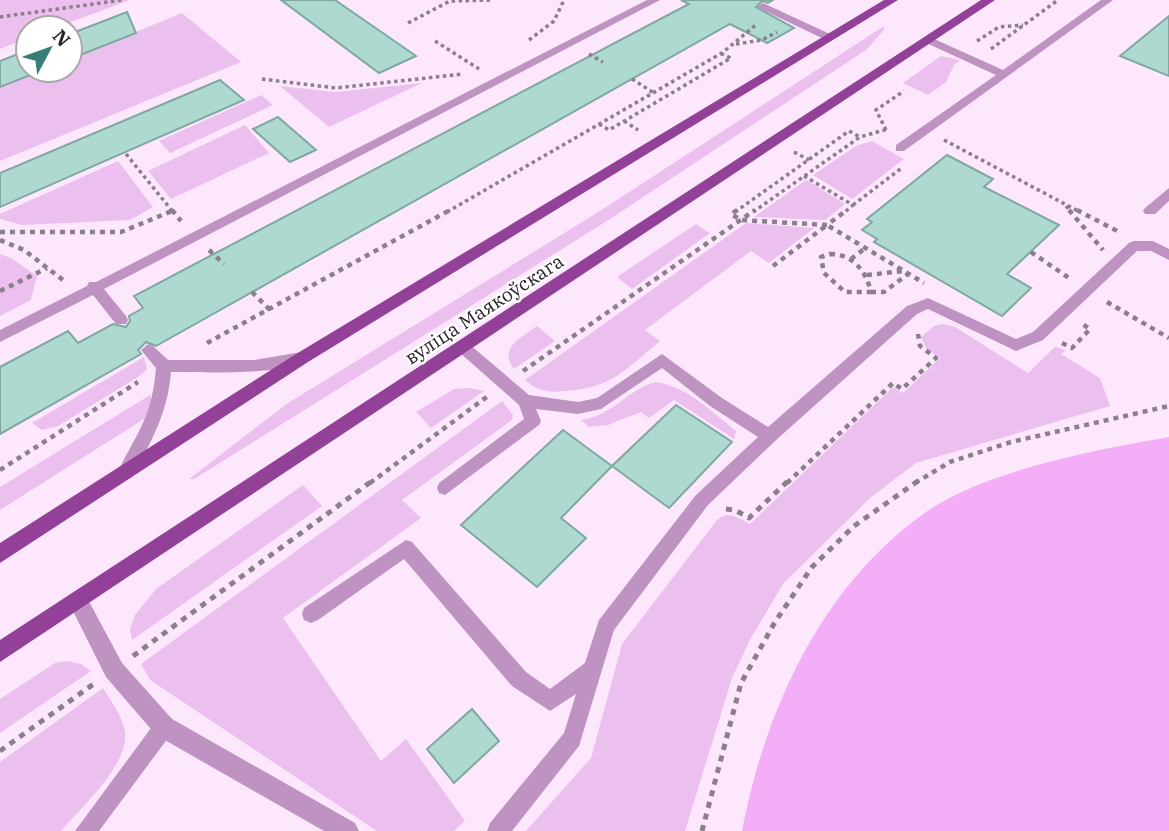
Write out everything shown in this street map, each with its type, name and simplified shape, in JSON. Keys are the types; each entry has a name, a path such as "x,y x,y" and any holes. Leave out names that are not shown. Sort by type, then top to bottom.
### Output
{"main road":[{"path":"0,554 302,358 892,0"},
{"name":"вуліца Маякоўскага","path":"0,652 989,0"}],"street":[{"path":"1150,211 1169,193"},
{"path":"78,601 114,670 164,727 347,831"}],"lane":[{"path":"0,337 94,286 655,0"},
{"path":"900,148 1108,0"},
{"path":"762,6 828,37"},
{"path":"928,40 1004,74"},
{"path":"498,831 572,738 606,625 702,500 769,436 912,310 928,303 1016,345 1038,336 1133,246 1153,246 1169,255"},
{"path":"94,286 121,320"},
{"path":"445,488 533,421 525,401 464,348"},
{"path":"148,350 164,366 254,366 302,358"},
{"path":"525,401 578,408 601,403 662,360 716,402 769,436"},
{"path":"125,473 156,420 162,396 164,366"},
{"path":"312,614 406,548 519,679 550,701 593,669"},
{"path":"86,831 164,727"}],"path":[{"path":"0,17 122,0"},
{"path":"408,23 448,1 493,0"},
{"path":"528,40 554,21 564,0"},
{"path":"990,49 1058,0"},
{"path":"735,44 741,33 777,13"},
{"path":"972,44 999,27 1024,25"},
{"path":"0,470 164,366 270,310 654,93 735,44 762,40"},
{"path":"262,79 336,88 483,72 435,41"},
{"path":"599,124 609,130 732,58 722,53"},
{"path":"632,79 654,93"},
{"path":"886,130 876,110 904,91"},
{"path":"515,377 860,137 897,127"},
{"path":"925,130 1121,233 1096,257"},
{"path":"860,137 849,131 731,214 741,220 827,225 930,287"},
{"path":"870,135 881,141"},
{"path":"126,154 194,235"},
{"path":"773,266 904,167"},
{"path":"804,176 853,205"},
{"path":"1063,202 1103,250"},
{"path":"0,232 121,232 172,211"},
{"path":"0,240 24,250 59,275 76,296"},
{"path":"851,259 864,248"},
{"path":"871,292 866,275 851,259 831,252 821,257 821,265 831,282 845,292 871,292 884,292 906,273"},
{"path":"1031,252 1073,280"},
{"path":"0,290 48,268"},
{"path":"866,275 906,273"},
{"path":"252,292 270,310"},
{"path":"1097,296 1169,338"},
{"path":"715,513 724,509 735,510 749,518 893,383 902,389 936,358 920,348 917,341 919,333 925,328"},
{"path":"1052,342 1063,343 1072,348"},
{"path":"0,751 489,396"},
{"path":"702,831 741,683 775,622 812,567 854,526 906,488 950,462 1011,442 1169,406"}],"shaded area":[{"path":"0,0 130,0 84,17 84,14 14,14 14,44 0,49"},
{"path":"182,13 241,62 0,161 0,87 14,81 14,84 84,84 84,53"},
{"path":"884,26 883,31 866,50 610,219 194,479 189,479 288,403 600,211"},
{"path":"941,56 960,60 954,65 946,82 928,95 903,83"},
{"path":"422,83 329,127 280,86 335,92"},
{"path":"261,95 273,105 170,153 159,141"},
{"path":"245,125 269,153 171,199 148,171"},
{"path":"872,141 904,159 852,199 813,175 856,146"},
{"path":"118,161 153,207 130,220 22,225 0,219 0,214"},
{"path":"806,180 845,204 825,220 754,217"},
{"path":"746,223 814,228 769,263 751,251 645,330 660,341 627,369 606,382 581,389 553,392 538,389 525,380"},
{"path":"696,224 710,233 632,289 617,277"},
{"path":"0,254 11,258 37,276 31,300 0,316"},
{"path":"943,324 955,327 1028,373 1055,347 1066,350 1061,354 1100,378 1110,406 916,463 870,498 783,584 751,638 732,678 685,831 526,831 591,758 622,644 717,520 730,515 750,524 893,387 903,393 940,358 926,348 921,337 934,326"},
{"path":"537,326 555,341 514,369 510,362 510,349 518,339"},
{"path":"144,357 147,369 138,377 58,426 42,430 32,423"},
{"path":"656,382 667,384 699,401 736,431 734,439 674,400 649,418 641,412 608,425 589,427 581,420 612,408 637,390"},
{"path":"454,389 484,391 431,428 416,412"},
{"path":"150,395 153,402 144,419 0,510 0,487"},
{"path":"502,401 513,415 512,420 402,500 421,518 283,618 381,761 406,739 465,821 454,831 377,831 150,680 141,664"},
{"path":"1169,437 1169,831 742,831 766,740 804,653 828,613 857,575 889,542 926,512 950,497 1010,473 1076,455"},
{"path":"303,485 322,506 132,640 130,629 135,615 156,589"},
{"path":"67,661 81,664 91,671 0,733 0,699 55,663"},
{"path":"103,688 120,717 125,740 114,768 104,782 61,831 0,831 0,762"}],"building":[{"path":"281,0 335,0 416,56 379,73"},
{"path":"681,0 773,0 768,3 762,1 756,7 794,28 767,43 730,24 156,346 146,342 138,350 141,354 0,434 0,367 68,331 78,343 113,324 126,327 130,321 129,316 143,308 134,296 689,4"},
{"path":"127,12 136,33 84,53 84,29"},
{"path":"1169,16 1169,76 1120,56"},
{"path":"14,56 14,81 0,87 0,61"},
{"path":"220,80 244,100 0,207 0,173"},
{"path":"278,117 316,150 290,162 253,129"},
{"path":"947,155 993,179 984,187 1059,225 1007,274 1031,288 1002,316 874,242 877,239 862,230 872,222 867,219"},
{"path":"676,405 732,442 669,508 612,466"},
{"path":"563,430 612,466 561,518 586,538 537,587 461,525"},
{"path":"472,709 499,741 454,783 427,749"}]}
